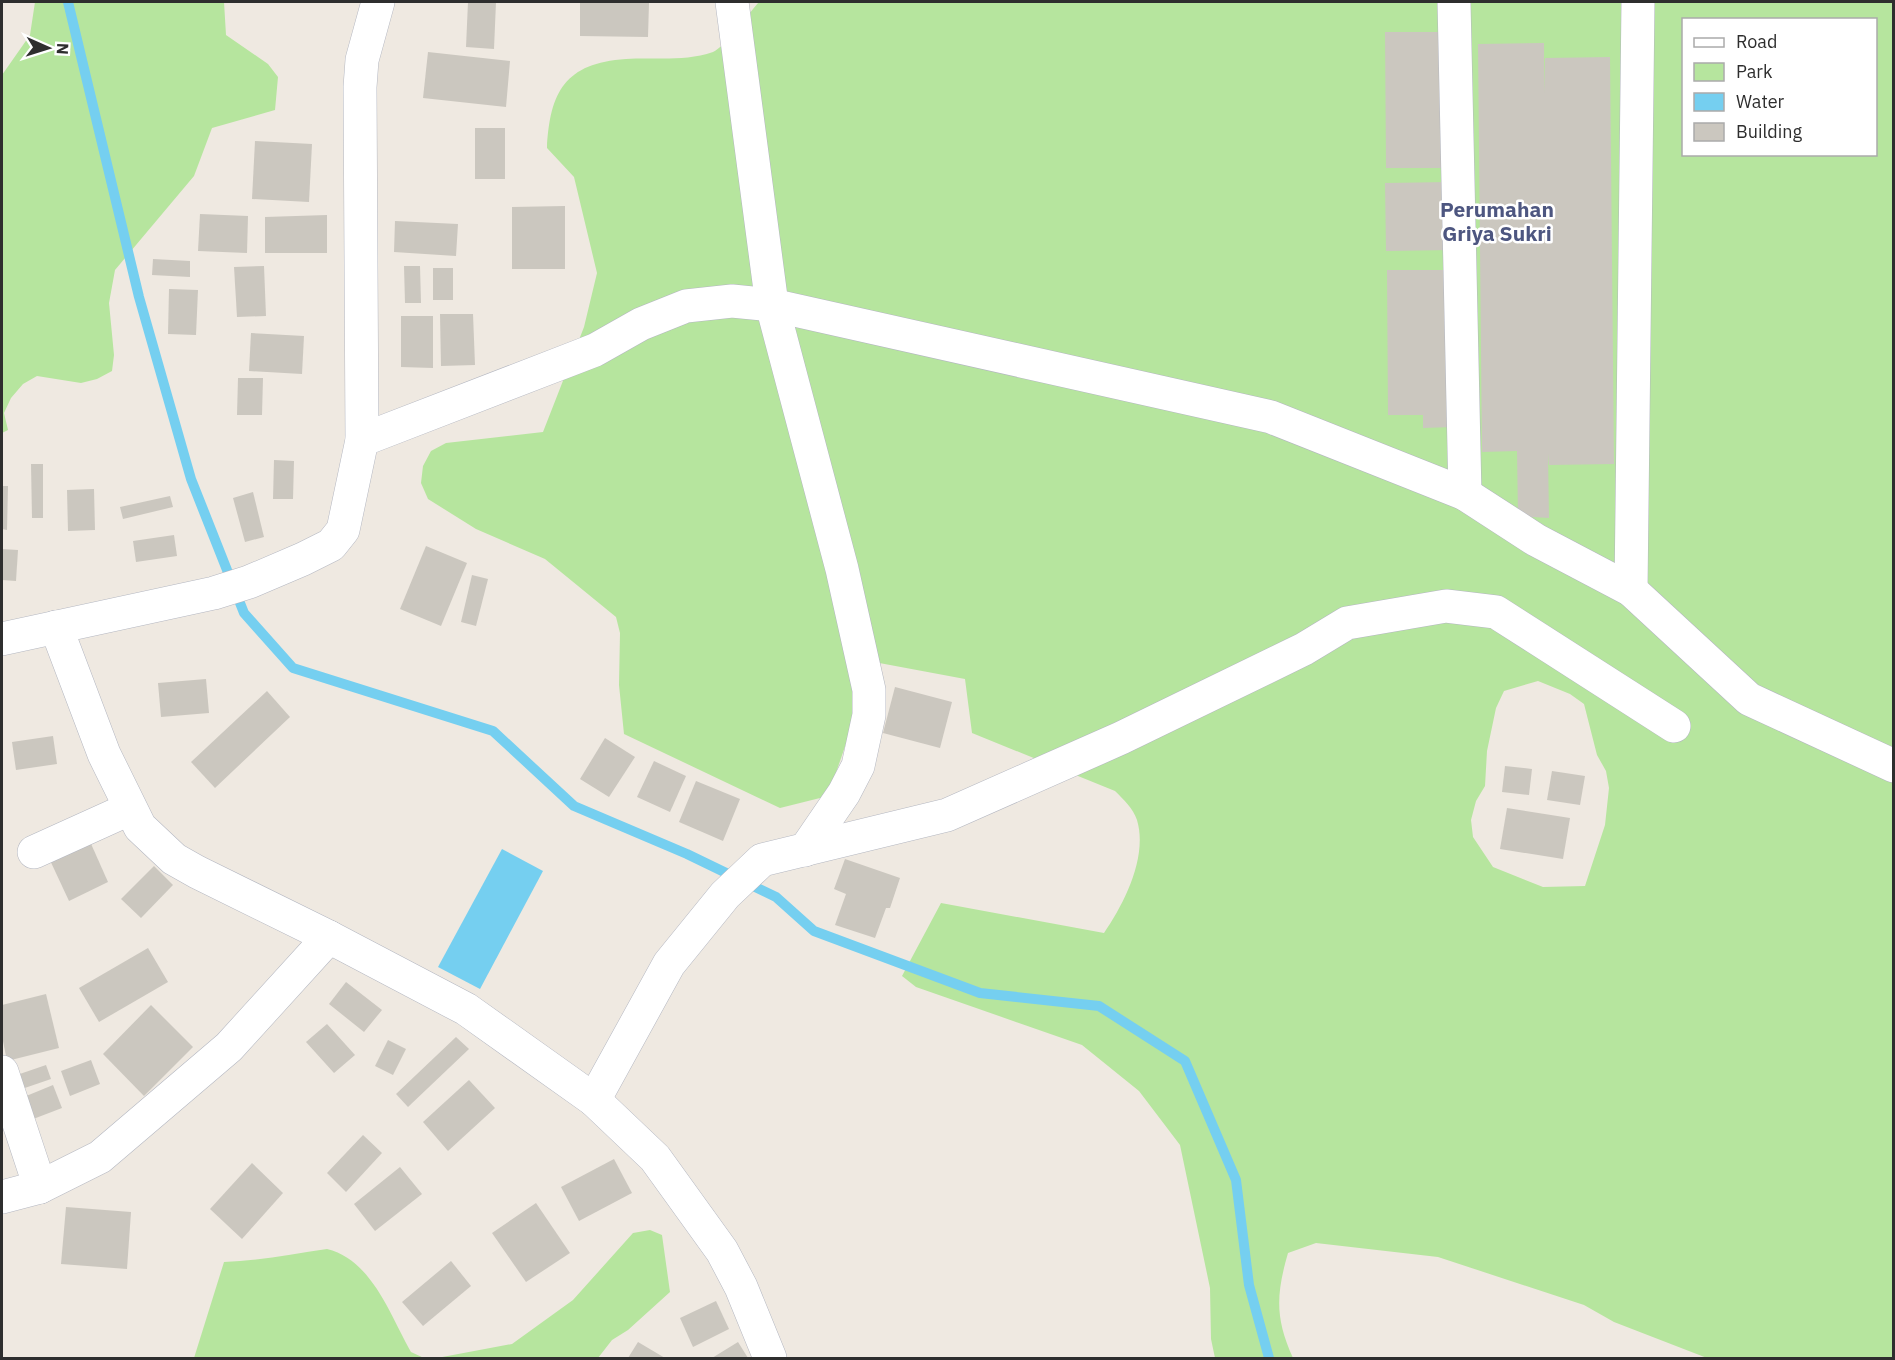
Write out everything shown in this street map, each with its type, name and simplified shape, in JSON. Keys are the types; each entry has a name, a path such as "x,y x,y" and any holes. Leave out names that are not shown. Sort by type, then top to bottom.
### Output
{"street":[{"path":"2,639 214,593 249,582 331,545 343,530 362,440 360,87 362,60 378,2"},
{"path":"732,2 771,305 842,569 869,690 869,715 858,766 844,793 805,850"},
{"path":"1454,2 1465,494"},
{"path":"1630,590 1638,2"},
{"path":"362,440 595,350 641,324 686,306 732,301 771,305 1271,417 1465,494 1536,540 1630,590 1749,699 1893,766"},
{"path":"594,1101 669,964 725,895 762,860 947,815 1121,738 1304,649 1347,622 1446,606 1496,612 1674,726"},
{"path":"57,627 104,754 129,809 140,827 174,859 466,1009 594,1101 655,1158 722,1251 741,1287 770,1359"},
{"path":"34,852 129,809"},
{"path":"2,1197 40,1187 100,1157 229,1047 329,937"},
{"path":"2,1072 40,1187"}],"green space":[{"path":"35,2 224,2 226,35 268,64 278,77 275,110 212,128 194,176 115,270 109,303 114,355 112,371 97,379 81,383 37,376 23,384 11,398 4,413 8,430 2,433 2,75 30,35"},
{"path":"759,2 1893,2 1893,1358 1707,1358 1614,1322 1584,1305 1438,1257 1316,1243 1288,1253 1281,1282 1280,1318 1293,1358 1215,1358 1211,1339 1210,1288 1180,1145 1139,1091 1082,1045 916,987 902,976 941,903 1104,933 1126,894 1137,864 1140,834 1137,820 1125,801 1115,791 972,733 965,679 874,662 828,796 780,808 624,734 619,685 620,633 616,617 545,559 476,529 428,499 421,483 423,466 431,451 446,443 543,432 584,327 597,273 574,177 547,148 552,111 557,96 565,84 575,74 605,62 702,55 718,49","holes":["1538,681 1570,694 1584,704 1597,755 1606,771 1609,788 1605,825 1585,886 1543,887 1493,867 1473,837 1471,820 1476,801 1485,786 1487,751 1496,708 1504,691"]},
{"path":"650,1230 662,1235 670,1292 628,1330 612,1340 598,1358 437,1358 512,1344 573,1300 633,1233"},
{"path":"327,1249 343,1255 368,1277 387,1306 411,1352 424,1358 194,1358 224,1262 263,1259"}],"water":[{"path":"502,849 543,871 480,989 438,967"}],"building":[{"path":"468,2 496,2 494,49 466,47"},
{"path":"580,2 649,3 648,37 580,36"},
{"path":"1385,32 1450,32 1451,168 1386,168"},
{"path":"1544,43 1544,93 1545,58 1610,57 1614,464 1549,465 1548,454 1549,518 1518,516 1517,451 1482,452 1478,44"},
{"path":"428,52 510,61 506,107 423,98"},
{"path":"475,128 505,128 505,179 475,179"},
{"path":"255,141 312,144 309,202 252,199"},
{"path":"1451,182 1452,250 1386,251 1385,183"},
{"path":"565,206 565,269 512,269 512,207"},
{"path":"200,214 248,216 247,253 198,251"},
{"path":"327,215 327,253 265,253 265,217"},
{"path":"395,221 458,224 456,256 394,252"},
{"path":"153,259 190,261 190,277 152,275"},
{"path":"264,266 266,316 237,317 234,267"},
{"path":"404,266 420,266 421,303 405,303"},
{"path":"433,268 453,268 453,300 433,300"},
{"path":"1387,270 1452,270 1453,427 1423,428 1423,415 1388,415"},
{"path":"169,289 198,290 196,335 168,334"},
{"path":"440,314 473,314 475,365 441,366"},
{"path":"401,316 433,316 433,368 401,367"},
{"path":"251,333 304,336 302,374 249,371"},
{"path":"238,378 263,378 262,415 237,415"},
{"path":"274,460 294,461 293,499 273,499"},
{"path":"31,464 43,464 43,518 32,518"},
{"path":"2,486 8,486 7,530 2,529"},
{"path":"94,489 95,530 68,531 67,490"},
{"path":"253,492 264,537 245,542 233,498"},
{"path":"170,496 173,507 123,519 120,507"},
{"path":"174,535 177,556 136,562 133,541"},
{"path":"426,546 467,563 441,626 400,609"},
{"path":"2,549 18,550 16,581 2,580"},
{"path":"472,575 488,579 476,626 461,622"},
{"path":"206,679 209,713 161,717 158,683"},
{"path":"895,687 952,702 940,748 883,733"},
{"path":"267,691 290,717 215,788 191,762"},
{"path":"53,736 57,764 16,770 12,742"},
{"path":"605,738 635,757 609,797 580,779"},
{"path":"654,761 686,776 670,812 637,797"},
{"path":"1505,766 1532,769 1529,795 1502,792"},
{"path":"1552,771 1585,776 1580,805 1547,800"},
{"path":"696,781 740,799 723,841 679,822"},
{"path":"1507,808 1570,818 1563,859 1500,849"},
{"path":"88,837 108,882 69,901 48,856"},
{"path":"845,859 900,878 890,908 886,908 875,938 835,925 846,894 834,889"},
{"path":"154,866 173,885 141,918 121,899"},
{"path":"148,948 168,982 99,1022 79,988"},
{"path":"346,982 382,1010 364,1032 329,1004"},
{"path":"46,994 59,1048 7,1061 2,1036 2,1005"},
{"path":"151,1005 193,1047 144,1096 103,1054"},
{"path":"327,1024 355,1055 334,1073 306,1042"},
{"path":"456,1037 469,1049 408,1107 396,1094"},
{"path":"388,1040 406,1049 393,1075 375,1066"},
{"path":"91,1060 100,1084 70,1096 61,1071"},
{"path":"46,1065 51,1079 16,1091 11,1077"},
{"path":"469,1080 495,1108 448,1151 423,1122"},
{"path":"53,1085 62,1108 28,1121 19,1099"},
{"path":"363,1135 382,1153 346,1192 327,1173"},
{"path":"614,1159 632,1193 579,1221 561,1187"},
{"path":"252,1163 283,1193 242,1239 210,1209"},
{"path":"400,1167 422,1194 375,1231 354,1204"},
{"path":"536,1203 570,1253 526,1282 492,1233"},
{"path":"66,1207 131,1212 127,1269 61,1264"},
{"path":"451,1261 471,1286 423,1326 402,1302"},
{"path":"716,1301 729,1329 693,1347 680,1318"},
{"path":"638,1342 665,1358 628,1358"},
{"path":"738,1342 748,1358 712,1358"}],"waterway":[{"path":"68,2 139,297 191,479 244,613 293,668 493,731 574,806 687,854 776,897 814,931 980,993 1099,1006 1185,1061 1236,1180 1249,1285 1269,1358"}],"district":[{"name":"Perumahan Griya Sukri","path":"1497,221"}]}
